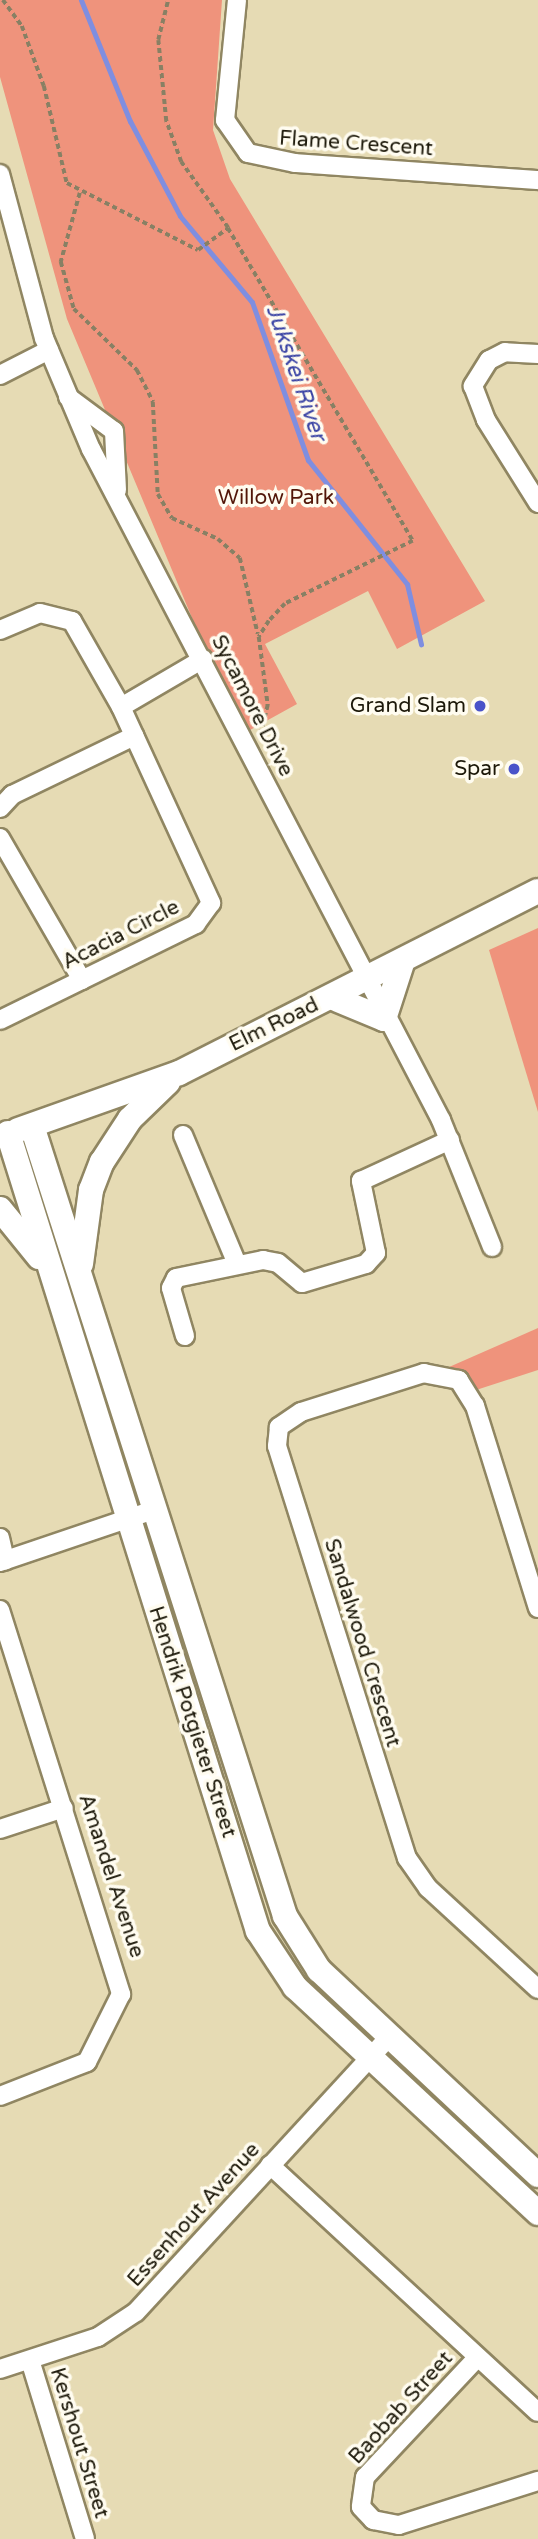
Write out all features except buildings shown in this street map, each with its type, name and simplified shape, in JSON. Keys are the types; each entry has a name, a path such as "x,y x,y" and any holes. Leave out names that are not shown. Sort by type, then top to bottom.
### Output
{"street":[{"name":"Flame Crescent","path":"237,0 225,120 248,153 295,163 538,180"},
{"name":"Sycamore Drive","path":"0,174 49,351 68,397 203,659 363,981 450,1140 492,1247"},
{"path":"0,375 49,351"},
{"path":"538,354 505,352 489,359 473,386 486,420 538,503"},
{"path":"68,397 114,430 117,490"},
{"name":"Acacia Circle","path":"0,630 40,614 72,621 121,707 211,903 196,924 0,1020"},
{"path":"121,707 203,659"},
{"path":"0,808 12,795 134,736"},
{"path":"2,848 82,980"},
{"name":"Elm Road","path":"4,1134 179,1073 538,891"},
{"path":"331,997 384,1019 403,960"},
{"path":"81,1278 86,1215 102,1162 131,1119 179,1073"},
{"name":"Hendrik Potgieter Street","path":"32,1126 151,1511 285,1916 319,1970 387,2039 538,2175"},
{"name":"Hendrik Potgieter Street","path":"4,1134 61,1297 258,1931 295,1987 369,2060 538,2213"},
{"path":"183,1135 236,1262"},
{"path":"186,1336 171,1284 236,1262 272,1260 302,1283 372,1261 375,1242 361,1181 450,1140"},
{"path":"0,1209 27,1238 61,1297"},
{"name":"Sandalwood Crescent","path":"538,1608 471,1396 459,1380 439,1373 301,1412 279,1427 277,1446 407,1858 428,1888 538,1989"},
{"path":"0,1538 2,1561 151,1511"},
{"name":"Amandel Avenue","path":"0,1610 119,1976 120,2002 87,2062 0,2096"},
{"path":"0,1829 64,1808"},
{"name":"Essenhout Avenue","path":"0,2369 98,2337 136,2312 387,2039"},
{"name":"Baobab Street","path":"270,2165 476,2359 538,2412"},
{"name":"Baobab Street","path":"476,2359 365,2477 361,2507 381,2523 409,2523 538,2481"},
{"name":"Kershout Street","path":"30,2360 85,2539"}],"path":[{"path":"3,0 22,26 44,86 67,183 79,193 160,227 176,243 202,247 228,228"},
{"path":"168,0 158,40 166,121 181,162 228,228 411,532 407,545 285,604 258,637"},
{"path":"79,193 61,262 74,309 137,370 153,402 158,494 172,518 218,539 240,558 258,637 268,705 262,736 246,746"}],"green space":[{"name":"Willow Park","path":"0,0 222,0 213,130 230,179 485,601 397,649 368,591 265,644 297,704 241,735 67,319 0,77"},
{"path":"538,928 538,1112 489,950"},
{"path":"538,1328 538,1370 473,1391 440,1371"}],"waterway":[{"name":"Jukskei River","path":"81,0 130,121 180,216 252,302 308,460 407,584 421,644"}],"place":[{"name":"Grand Slam","path":"480,706"},
{"name":"Spar","path":"514,769"}]}
